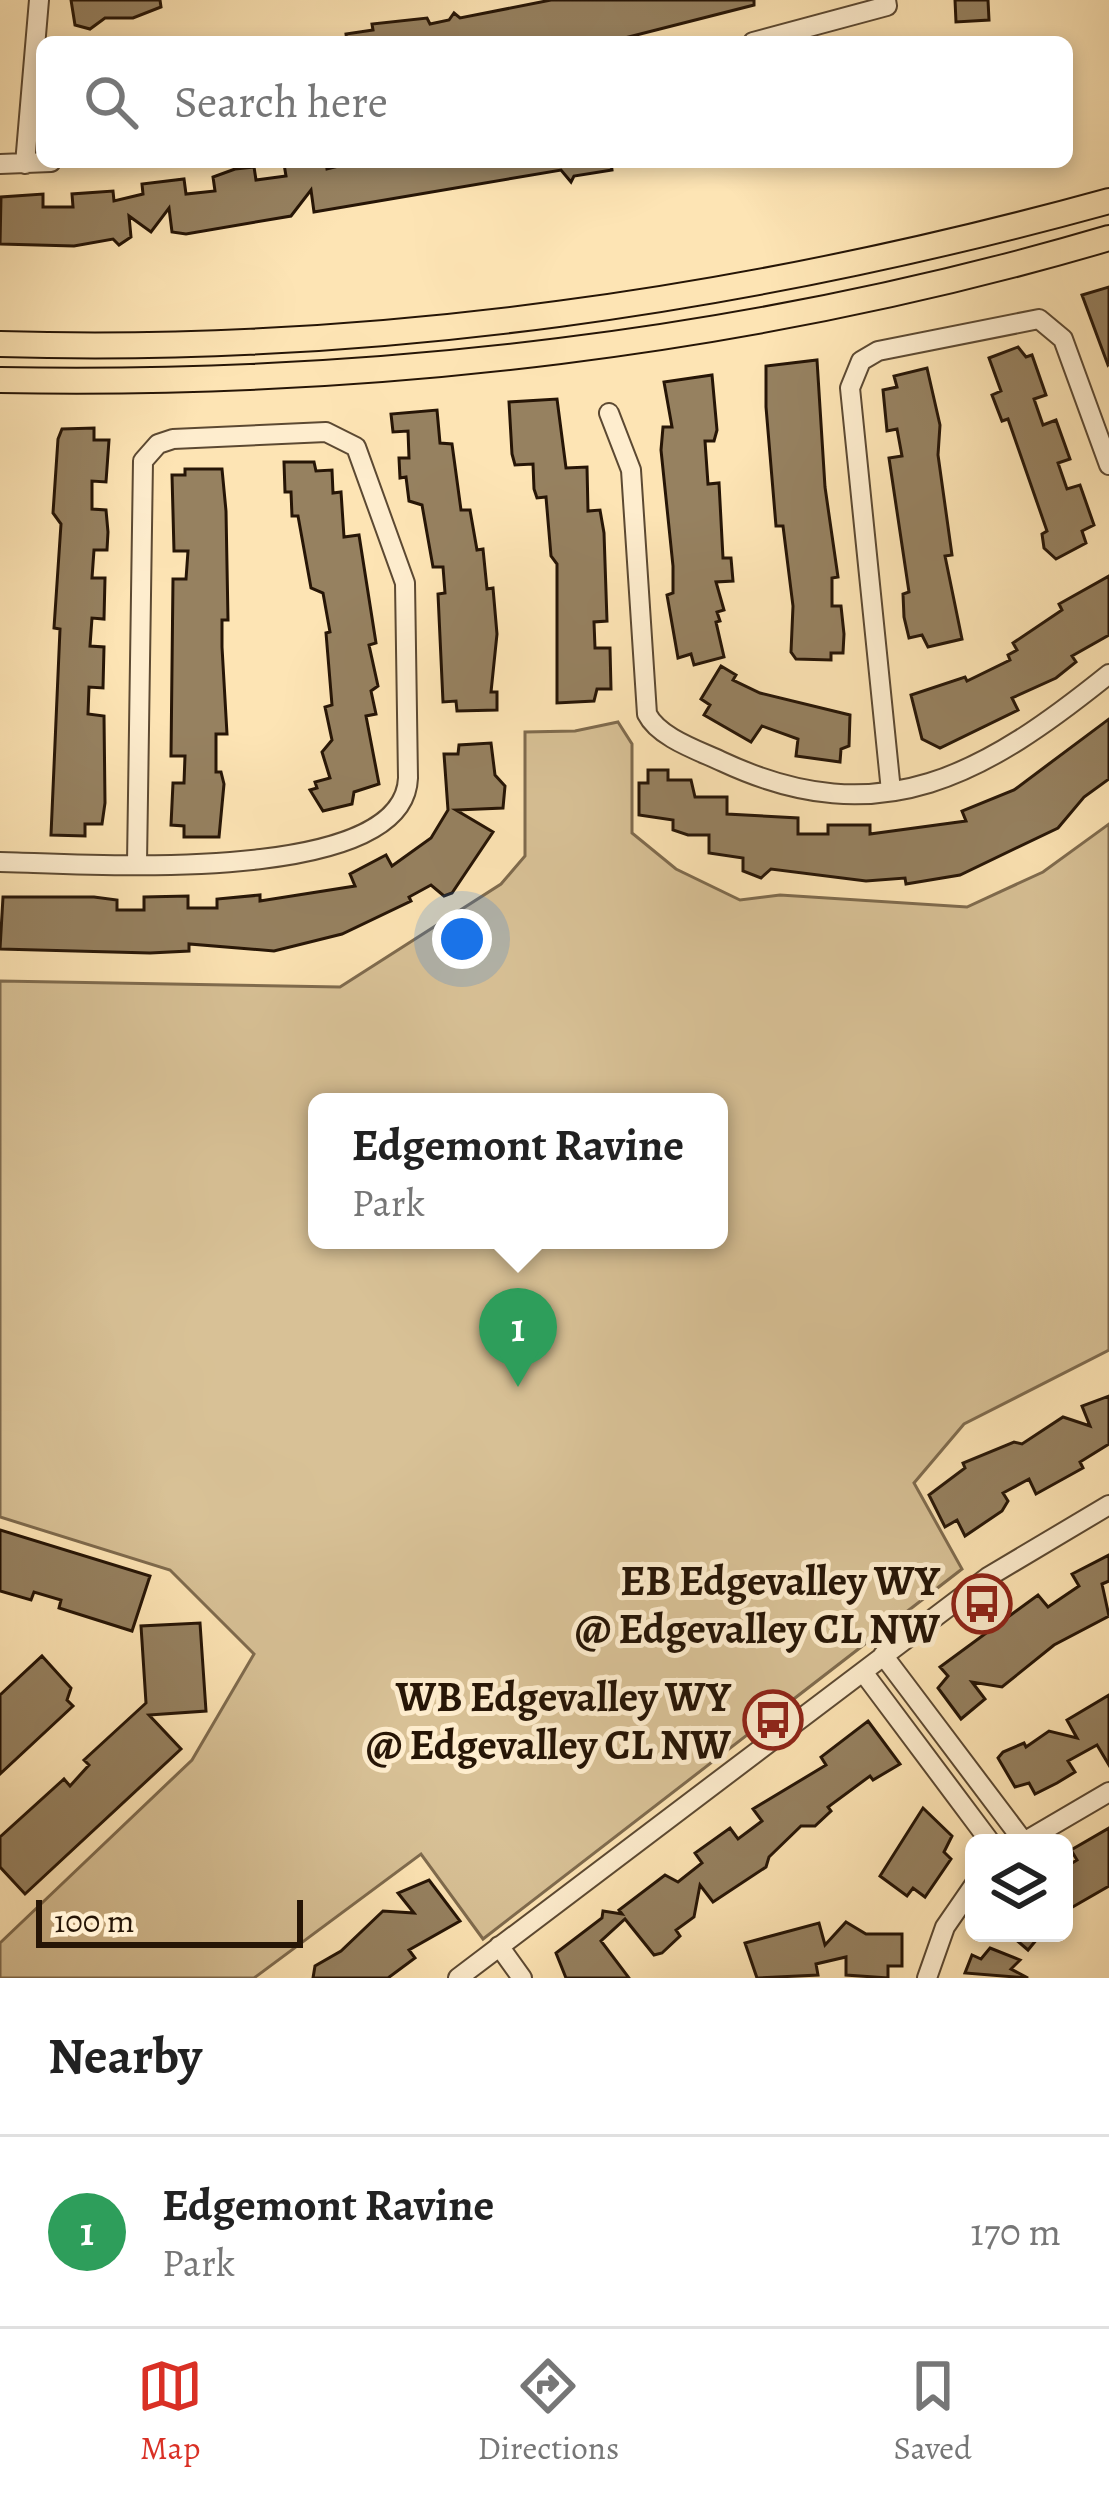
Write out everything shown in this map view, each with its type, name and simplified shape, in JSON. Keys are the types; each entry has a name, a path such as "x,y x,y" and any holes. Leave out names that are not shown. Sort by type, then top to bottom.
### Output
{"main road":[{"path":"0,344 297,339 588,308 828,269 1109,202"},
{"path":"0,380 202,380 531,352 879,295 1109,238"}],"street":[{"path":"25,164 39,0"},
{"path":"775,36 887,6 886,0"},
{"path":"0,164 36,163"},
{"path":"891,791 850,388 855,369 878,351 1039,319 1063,339 1109,466"},
{"path":"609,413 631,470 645,703 651,722 704,753 790,786 842,794 932,784 1001,756 1109,674"},
{"path":"0,862 232,864 308,853 368,829 394,812 406,795 405,583 362,457 347,438 326,432 173,440 158,444 143,461 137,863"},
{"path":"458,1978 883,1655 1029,1549 1109,1505"},
{"path":"883,1655 1017,1834"},
{"path":"862,1672 984,1834"},
{"path":"1037,1834 1109,1792"},
{"path":"927,1978 945,1927 965,1898"},
{"path":"499,1946 522,1978"}],"shaded area":[{"path":"618,722 632,744 632,833 676,869 740,900 780,895 967,907 1043,872 1109,824 1109,1350 964,1424 914,1483 962,1569 483,1939 421,1854 254,1978 0,1978 0,1943 192,1760 254,1654 170,1570 0,1517 0,981 340,987 501,884 525,856 525,732 575,731"}],"building":[{"path":"71,0 160,0 161,7 133,18 105,18 90,29 75,25"},
{"path":"551,0 754,0 754,5 633,36 346,36 373,30 372,24 427,18 430,24 449,20 454,13 460,18"},
{"path":"955,0 988,0 989,20 956,22"},
{"path":"254,168 256,180 286,176 285,168 612,170 574,176 571,182 561,170 314,212 311,190 291,216 186,234 172,232 169,208 151,232 129,216 131,237 119,245 113,239 74,246 0,244 1,197 43,194 43,207 73,207 72,194 113,191 114,201 143,194 142,184 184,179 186,194 215,191 213,177 235,169"},
{"path":"1109,287 1109,364 1108,365 1082,295"},
{"path":"1018,347 1026,357 1032,355 1046,395 1034,399 1043,425 1056,420 1070,459 1058,463 1067,489 1080,485 1094,525 1082,531 1086,543 1056,559 1044,548 1042,534 1047,531 1008,419 1002,421 992,395 1001,391 989,358"},
{"path":"817,360 825,487 838,577 832,578 832,606 841,606 844,634 843,653 831,653 831,660 796,659 791,652 793,606 783,526 776,526 766,407 766,366"},
{"path":"927,368 940,425 938,455 952,555 945,556 962,639 928,647 922,635 909,638 904,617 903,594 909,592 889,458 902,456 897,429 887,431 883,390 897,387 894,376"},
{"path":"712,375 717,430 714,441 705,441 708,484 719,483 723,558 731,558 733,581 716,582 724,610 717,612 720,621 716,622 724,657 694,665 691,654 678,658 667,595 673,593 673,566 661,450 663,427 672,427 664,382"},
{"path":"557,399 566,468 587,467 588,511 600,510 604,533 607,621 594,622 595,648 610,648 611,689 597,689 594,701 557,703 557,564 551,556 546,497 537,498 533,464 515,465 512,454 509,402"},
{"path":"437,410 440,443 452,444 461,510 470,510 477,550 483,549 487,589 493,588 497,634 491,692 497,692 497,710 457,711 456,701 443,702 438,594 445,593 443,567 433,567 422,505 409,501 406,477 400,478 399,458 409,458 408,431 393,432 391,414"},
{"path":"94,428 94,440 109,440 106,482 92,481 92,509 106,510 108,532 107,550 94,550 92,578 105,578 104,619 92,618 90,646 104,647 103,688 89,687 88,714 104,716 105,803 102,824 85,824 85,836 51,835 60,629 54,628 61,524 53,513 58,439 62,429"},
{"path":"284,462 314,462 316,471 332,470 333,493 341,492 344,537 359,535 376,643 369,645 378,686 371,691 376,714 366,716 379,784 354,792 352,804 323,811 310,790 317,788 315,782 330,778 322,752 332,740 325,707 332,705 326,633 330,632 323,593 311,588 298,516 292,516 291,492 285,492"},
{"path":"185,469 222,469 226,511 228,620 222,620 222,647 227,734 216,734 216,772 221,772 224,784 219,837 184,837 184,826 171,825 173,783 184,783 185,756 171,756 173,579 186,579 188,551 174,551 172,475 185,475"},
{"path":"1109,576 1109,635 1072,656 1076,662 1056,678 1012,698 1018,710 940,748 922,739 911,695 965,677 967,681 1010,660 1008,655 1017,650 1013,643 1062,610 1059,604"},
{"path":"721,666 736,675 733,680 760,693 850,715 849,746 841,749 840,762 796,756 798,739 762,726 751,742 704,715 710,705 701,699"},
{"path":"1109,719 1109,779 1084,797 1058,828 960,875 906,884 905,878 866,881 771,869 761,878 743,871 743,858 709,853 709,835 688,835 673,830 673,820 639,815 639,783 648,783 648,770 668,770 668,780 691,780 695,797 727,797 727,814 798,818 798,834 828,834 828,825 870,825 870,834 966,821 962,811 1014,790"},
{"path":"491,743 495,775 505,786 503,808 456,810 493,832 452,893 444,896 431,885 409,897 411,901 342,934 274,951 189,944 189,951 150,953 0,949 3,897 94,897 117,900 117,910 144,910 144,897 188,896 188,908 217,908 217,899 260,895 260,901 355,886 350,874 386,855 392,866 431,838 448,810 444,754 458,754 459,745"},
{"path":"1109,1396 1109,1444 1080,1462 1083,1468 1036,1494 1029,1479 1003,1493 1008,1501 1002,1511 965,1536 957,1520 945,1527 929,1495 965,1468 963,1463 1014,1442 1022,1444 1063,1417 1090,1426 1082,1406"},
{"path":"0,1530 150,1576 132,1631 59,1608 61,1600 34,1592 31,1600 0,1591"},
{"path":"1109,1555 1109,1581 1102,1584 1109,1616 1054,1645 1002,1687 972,1682 985,1699 961,1719 938,1688 948,1676 940,1667 1038,1595 1048,1607 1079,1586 1072,1574"},
{"path":"200,1623 206,1711 149,1715 181,1749 25,1894 0,1867 0,1837 64,1779 70,1786 89,1765 84,1760 146,1703 141,1626"},
{"path":"42,1656 71,1688 67,1700 73,1706 0,1774 0,1695"},
{"path":"1109,1695 1109,1765 1097,1745 1068,1761 1075,1772 1057,1783 1035,1794 1029,1783 1015,1787 998,1758 1003,1752 1024,1743 1026,1747 1049,1731 1077,1738 1067,1720"},
{"path":"868,1721 900,1764 873,1780 870,1776 828,1807 831,1811 815,1826 801,1826 769,1857 766,1867 713,1902 700,1885 694,1917 676,1930 680,1936 662,1953 654,1955 625,1919 601,1941 629,1978 566,1978 556,1953 602,1918 603,1911 622,1914 619,1910 665,1875 678,1882 702,1863 695,1853 730,1828 738,1839 762,1821 753,1809 826,1765 821,1757"},
{"path":"923,1808 952,1836 944,1852 951,1859 925,1897 913,1888 907,1896 880,1876"},
{"path":"1109,1828 1109,1886 1073,1907 1073,1862 1077,1860 1073,1849"},
{"path":"429,1880 460,1921 409,1950 415,1958 388,1978 313,1978 315,1966 341,1951 383,1911 414,1913 398,1893"},
{"path":"846,1922 866,1934 902,1934 902,1966 888,1966 888,1978 846,1975 846,1957 816,1964 818,1975 757,1978 745,1943 819,1923 825,1945"},
{"path":"990,1948 1020,1960 1011,1969 1028,1978 965,1973 972,1955 981,1959"}],"place":[{"name":"Edgemont Ravine","path":"518,1387"},
{"name":"EB Edgevalley WY @ Edgevalley CL NW","path":"982,1604"},
{"name":"WB Edgevalley WY @ Edgevalley CL NW","path":"773,1720"}]}
